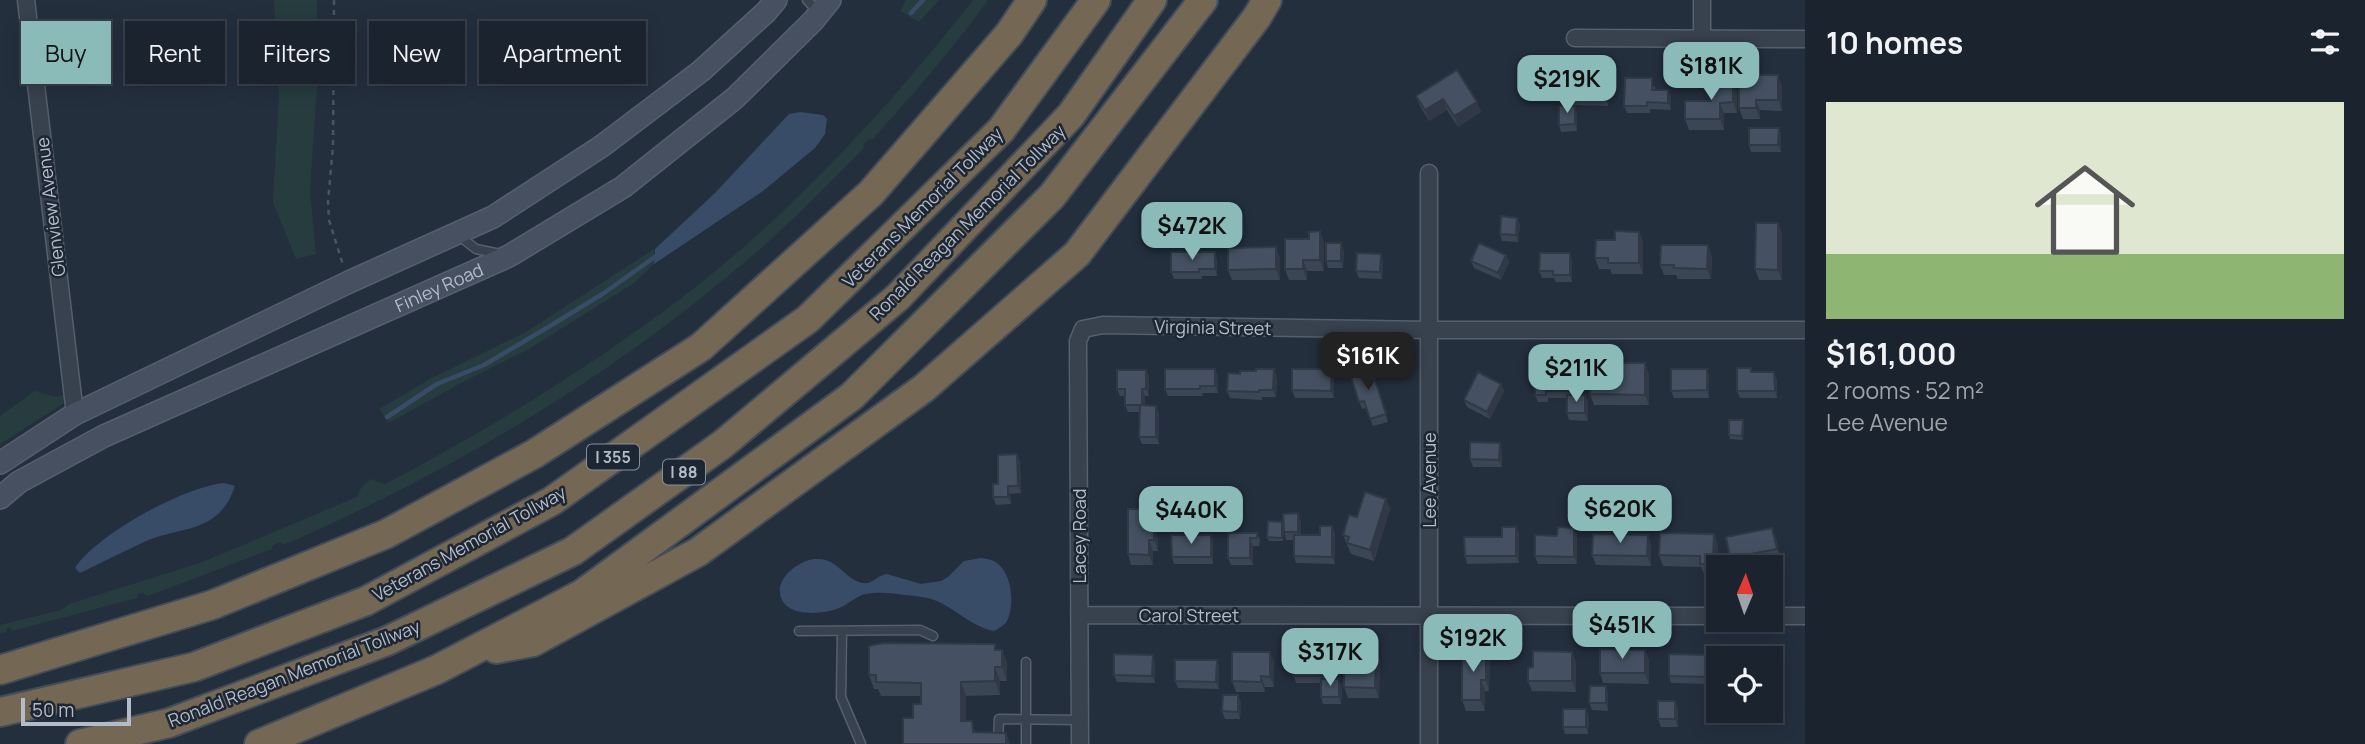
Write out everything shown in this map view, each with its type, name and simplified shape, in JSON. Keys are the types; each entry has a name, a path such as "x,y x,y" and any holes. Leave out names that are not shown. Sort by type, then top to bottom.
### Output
{"highway":[{"name":"I 355","path":"0,670 212,605 386,534 534,454 701,348 871,193 1009,34 1032,0"},
{"name":"Veterans Memorial Tollway","path":"0,712 194,667 231,653 366,601 552,501 808,319 1002,130 1096,0"},
{"name":"Ronald Reagan Memorial Tollway","path":"80,744 169,723 387,641 573,551 723,444 898,297 1071,115 1152,0"},
{"name":"Ronald Reagan Memorial Tollway","path":"259,744 436,670 582,594 852,396 1052,195 1203,0"},
{"path":"465,655 533,642 698,552 924,388 1077,254 1257,17 1267,0"}],"main road":[{"path":"0,463 75,414 349,282 494,217 602,146 701,71 776,0"},
{"name":"Finley Road","path":"0,498 19,482 104,436 509,256 623,187 735,98 819,4"}],"street":[{"name":"Glenview Avenue","path":"26,0 75,414"},
{"path":"1702,0 1702,39"},
{"path":"1575,38 1805,39"},
{"name":"Lee Avenue","path":"1429,173 1429,744"},
{"name":"Virginia Street","path":"1083,329 1103,325 1429,330 1805,330"},
{"name":"Lacey Road","path":"1080,744 1078,341 1083,329"},
{"name":"Carol Street","path":"1080,615 1706,616"},
{"path":"1783,616 1805,616"}],"lane":[{"path":"456,233 476,249 509,256"},
{"path":"799,631 920,630 933,636"},
{"path":"842,631 841,697 861,744"},
{"path":"1026,662 1026,744"},
{"path":"998,744 999,719 1080,720"}],"path":[{"path":"334,0 334,135 328,202 329,220 349,282"}],"green space":[{"path":"274,0 317,0 317,21 275,21"},
{"path":"906,0 939,0 919,22 900,11"},
{"path":"973,0 988,0 902,106 817,195 714,288 599,373 477,449 414,483 284,545 279,542 272,546 272,549 148,596 138,594 137,598 12,631 10,627 6,629 7,632 0,633 0,625 61,610 69,604 200,563 357,497 370,479 385,484 457,445 563,381 664,311 790,205 867,126"},
{"path":"278,84 317,84 310,191 316,254 296,259 273,202"},
{"path":"654,249 654,264 634,283 529,349 389,423 379,409 430,379 526,332"},
{"path":"35,391 57,397 65,394 63,404 0,444 0,416"}],"water":[{"path":"800,112 823,115 827,119 825,134 815,148 763,191 654,264 655,249 715,193 789,114"},
{"path":"224,483 235,486 228,502 209,521 144,542 80,573 75,568 102,541 143,514 187,493"},
{"path":"981,558 993,561 1002,568 1011,590 1011,607 1007,621 994,631 978,625 937,601 926,598 890,593 867,594 839,608 814,613 787,606 780,592 788,573 812,559 830,561 851,578 863,583 869,583 887,574 921,584 941,581 964,561"}],"building":[{"path":"1457,70 1477,102 1454,116 1443,99 1425,110 1416,96"},
{"path":"1739,75 1778,75 1778,100 1756,100 1756,108 1739,108"},
{"path":"1625,78 1652,78 1652,90 1668,90 1668,103 1647,102 1647,106 1624,106"},
{"path":"1570,79 1606,79 1606,99 1570,98"},
{"path":"1711,81 1733,81 1733,102 1720,103 1720,119 1685,119 1685,101 1711,101"},
{"path":"1559,106 1575,106 1575,124 1559,125"},
{"path":"1749,128 1779,128 1778,145 1749,145"},
{"path":"1501,216 1517,218 1516,235 1500,234"},
{"path":"1756,223 1778,223 1778,270 1755,269"},
{"path":"1320,231 1320,260 1303,260 1303,269 1285,269 1285,239 1309,239 1309,232"},
{"path":"1615,231 1639,232 1639,263 1608,263 1608,258 1595,258 1596,240 1615,240"},
{"path":"1326,243 1341,243 1341,261 1326,261"},
{"path":"1479,243 1506,255 1498,273 1471,261"},
{"path":"1661,245 1708,245 1707,269 1660,265"},
{"path":"1276,247 1276,269 1228,270 1228,248"},
{"path":"1171,252 1215,252 1215,269 1171,272"},
{"path":"1357,253 1381,254 1380,272 1356,271"},
{"path":"1540,253 1570,253 1570,275 1553,275 1553,271 1539,271"},
{"path":"1622,363 1645,363 1645,395 1590,394 1590,368 1622,368"},
{"path":"1371,367 1386,414 1370,419 1364,401 1359,402 1350,374"},
{"path":"1737,368 1751,368 1751,372 1774,372 1775,391 1737,391"},
{"path":"1165,369 1215,369 1215,386 1165,389"},
{"path":"1274,369 1273,390 1227,391 1228,373 1240,374 1240,371"},
{"path":"1292,369 1332,369 1331,391 1292,390"},
{"path":"1671,369 1707,369 1707,390 1671,391"},
{"path":"1117,370 1146,370 1146,389 1142,389 1142,405 1125,405 1125,389 1117,389"},
{"path":"1535,370 1574,371 1573,391 1546,391 1546,395 1535,395"},
{"path":"1478,372 1501,384 1487,412 1464,400"},
{"path":"1567,395 1585,395 1585,413 1567,413"},
{"path":"1140,405 1156,406 1156,437 1139,437"},
{"path":"1729,420 1743,420 1742,436 1729,435"},
{"path":"1470,442 1500,443 1499,460 1470,459"},
{"path":"1017,454 1018,486 1008,486 1008,497 993,497 993,484 998,484 998,455"},
{"path":"1365,492 1386,499 1370,550 1347,543 1349,537 1343,535 1349,515 1357,517"},
{"path":"1570,500 1587,500 1587,518 1570,518"},
{"path":"1128,509 1149,509 1149,527 1154,527 1154,540 1149,540 1149,555 1128,554"},
{"path":"1298,513 1298,532 1284,532 1283,514"},
{"path":"1268,521 1282,522 1282,538 1267,537"},
{"path":"1320,526 1332,526 1332,557 1294,556 1294,535 1320,535"},
{"path":"1502,527 1516,527 1516,556 1465,556 1464,537 1502,537"},
{"path":"1558,527 1574,528 1574,557 1535,556 1535,535 1557,536"},
{"path":"1772,528 1777,549 1729,555 1726,537"},
{"path":"1228,533 1257,533 1257,538 1250,538 1250,558 1228,558"},
{"path":"1660,533 1714,534 1713,555 1706,555 1706,564 1700,564 1700,556 1659,555"},
{"path":"1593,534 1648,535 1647,556 1592,555"},
{"path":"1171,535 1211,535 1211,557 1172,557"},
{"path":"883,643 995,644 995,650 1002,650 1002,667 995,667 995,681 961,682 961,721 972,721 973,732 1006,733 1006,744 903,744 903,718 913,718 913,704 921,704 921,683 876,682 876,675 869,675 869,646"},
{"path":"1600,649 1645,650 1645,673 1600,673"},
{"path":"1462,650 1486,650 1486,680 1481,680 1481,700 1462,700"},
{"path":"1354,651 1376,651 1375,688 1344,687 1344,664 1354,664"},
{"path":"1533,651 1572,652 1572,681 1528,681 1528,668 1533,667"},
{"path":"1232,652 1270,652 1270,677 1261,676 1261,682 1232,681"},
{"path":"1114,654 1153,655 1152,676 1114,675"},
{"path":"1669,654 1706,655 1706,677 1669,676"},
{"path":"1294,655 1330,655 1329,676 1294,676"},
{"path":"1175,660 1217,660 1216,682 1175,681"},
{"path":"1321,679 1339,679 1339,697 1321,697"},
{"path":"1590,686 1606,686 1606,703 1589,703"},
{"path":"1223,695 1238,695 1238,712 1222,711"},
{"path":"1658,701 1675,701 1675,719 1658,719"},
{"path":"1563,709 1586,709 1586,727 1563,727"}],"waterway":[{"path":"911,13 923,0"},
{"path":"387,417 437,384 484,365 550,326 604,293 659,254"}]}
